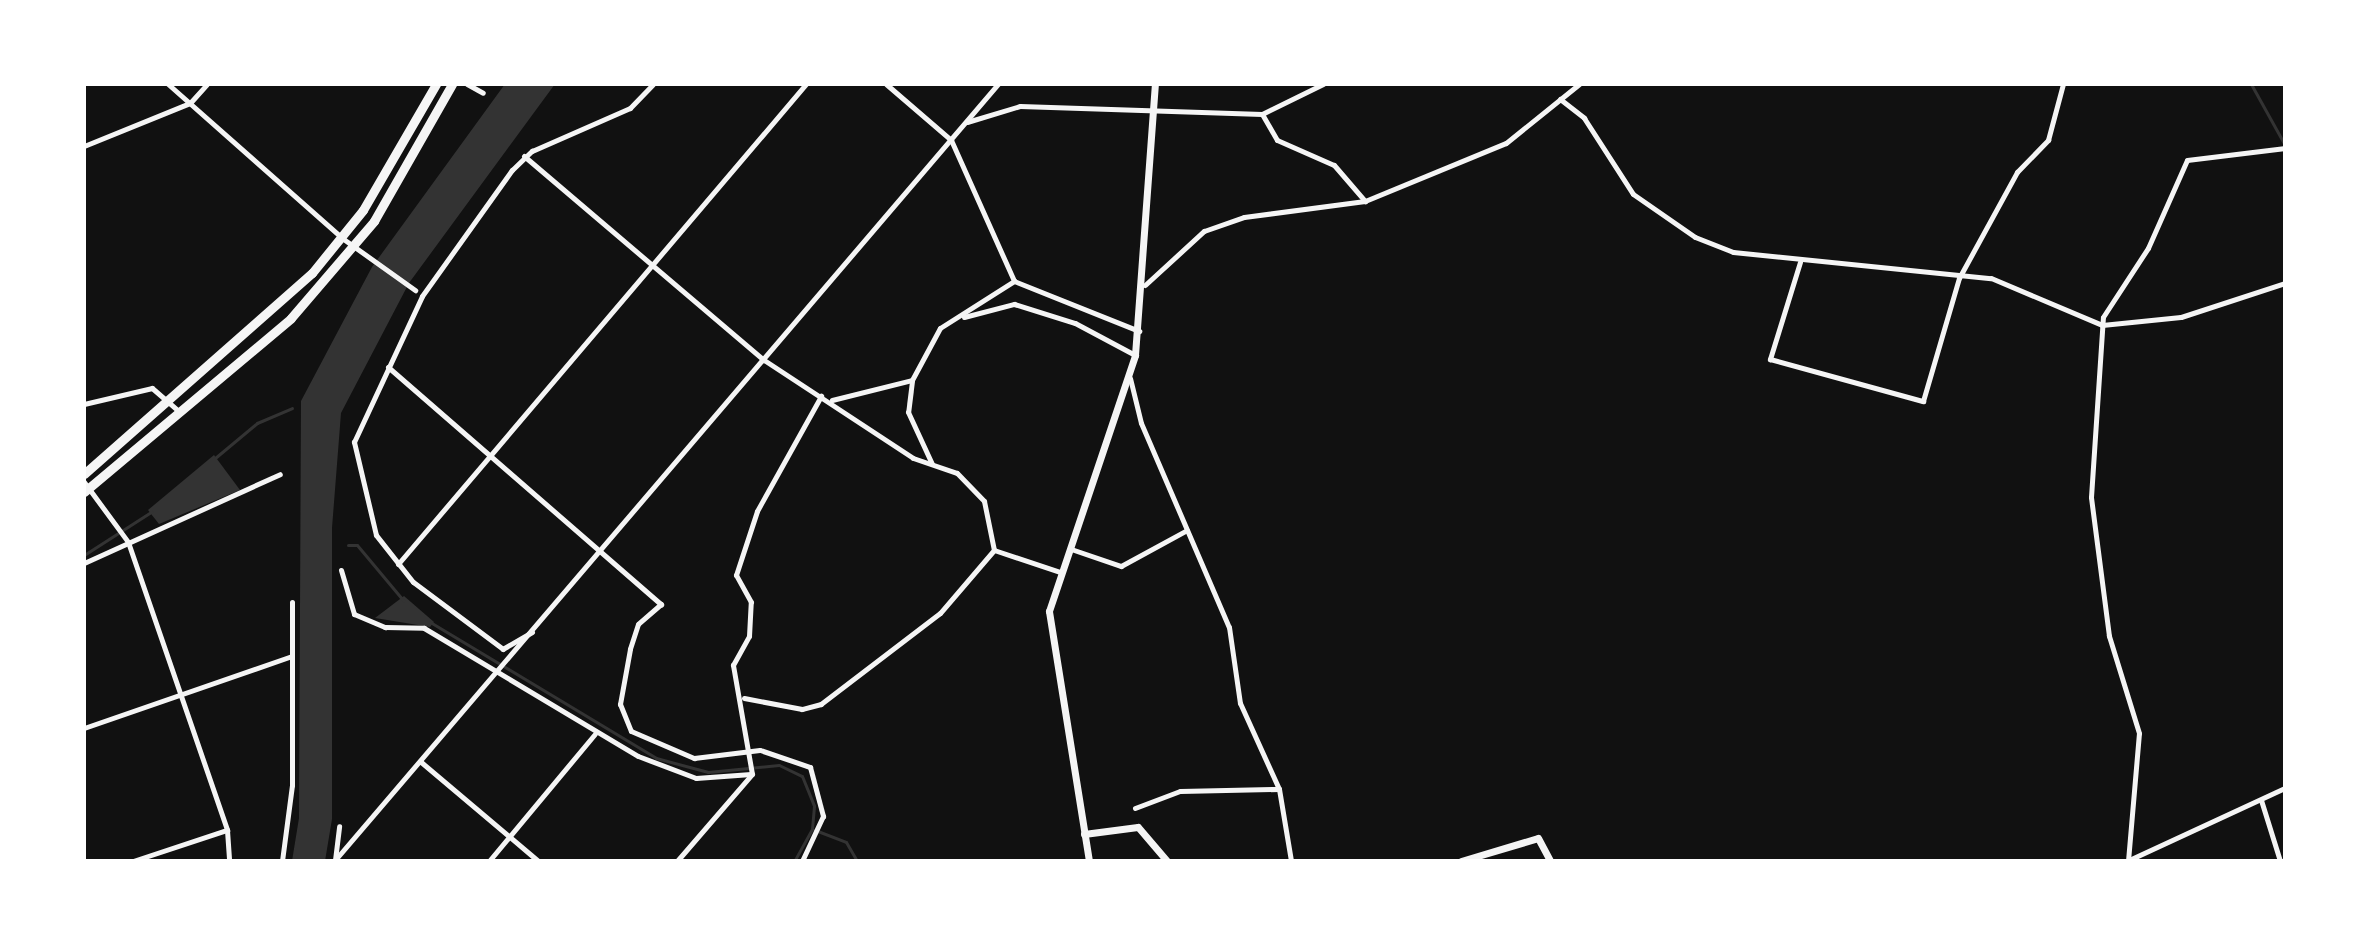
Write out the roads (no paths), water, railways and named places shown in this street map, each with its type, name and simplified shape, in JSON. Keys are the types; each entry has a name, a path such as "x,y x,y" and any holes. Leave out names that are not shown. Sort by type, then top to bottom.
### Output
{"highway":[{"path":"84,474 169,401 342,238 411,135 436,84"},
{"path":"86,487 182,415 291,318 353,247 424,142 452,84"}],"street":[{"path":"168,84 342,238 414,289"},
{"path":"84,146 190,103 207,84"},
{"path":"467,84 483,93"},
{"path":"532,632 503,649 398,564 374,530 354,447 422,296 524,156 630,108 653,84"},
{"path":"398,564 806,84"},
{"path":"886,84 951,140 1014,281 1140,332"},
{"path":"335,860 998,84"},
{"path":"1089,861 1047,627 1060,572 1071,549 1130,378 1140,332 1155,84"},
{"path":"966,122 1020,106 1262,114 1323,84"},
{"path":"1145,285 1204,231 1244,217 1365,201 1506,143 1579,84"},
{"path":"1800,262 1770,359 1923,401 1959,278 2017,172 2048,140 2063,84"},
{"path":"1560,99 1584,118 1615,172 1647,205 1705,242 1800,262 1959,278 1991,278 2102,325 2181,317 2285,283"},
{"path":"1262,114 1277,140 1334,165 1365,201"},
{"path":"2285,148 2187,160 2148,248 2116,291 2102,325 2091,497 2109,636 2139,733 2137,788 2125,840 2128,861 2285,788"},
{"path":"524,156 764,360 976,489 990,515 994,550 955,600 834,698 802,709 744,698"},
{"path":"932,464 908,412 912,380 932,337 1014,281"},
{"path":"959,319 1014,304 1075,323 1135,355"},
{"path":"388,367 604,548 661,604 635,632 622,719 642,738 694,758 752,751 810,767 823,801 818,831 802,861"},
{"path":"1130,378 1187,530 1229,627 1240,703 1279,789 1291,861"},
{"path":"828,400 912,380"},
{"path":"84,404 152,388 182,415"},
{"path":"677,861 753,772 752,751 740,734 744,698 733,665 747,641 751,602 736,575 762,498 821,396"},
{"path":"84,563 127,540 222,507 280,474"},
{"path":"86,487 127,540 227,830 229,861"},
{"path":"1071,549 1121,566 1187,530"},
{"path":"994,550 1060,572"},
{"path":"341,570 354,614 385,627 424,628 595,734 696,778 753,772"},
{"path":"282,861 292,602"},
{"path":"84,728 292,656"},
{"path":"489,861 595,734"},
{"path":"421,762 538,861"},
{"path":"1135,808 1180,791 1279,789"},
{"path":"2261,800 2280,861"},
{"path":"335,860 339,826"},
{"path":"1084,834 1138,827 1167,861"},
{"path":"133,861 227,830"},
{"path":"1461,861 1538,838 1550,861"}],"waterway":[{"path":"2251,84 2285,145"},
{"path":"215,458 257,423 292,408"},
{"path":"84,555 151,512"},
{"path":"348,545 357,545 403,600"},
{"path":"430,622 656,758 708,772 779,765 802,776 814,806 812,829 794,861"},
{"path":"815,830 846,842 857,861"}]}
